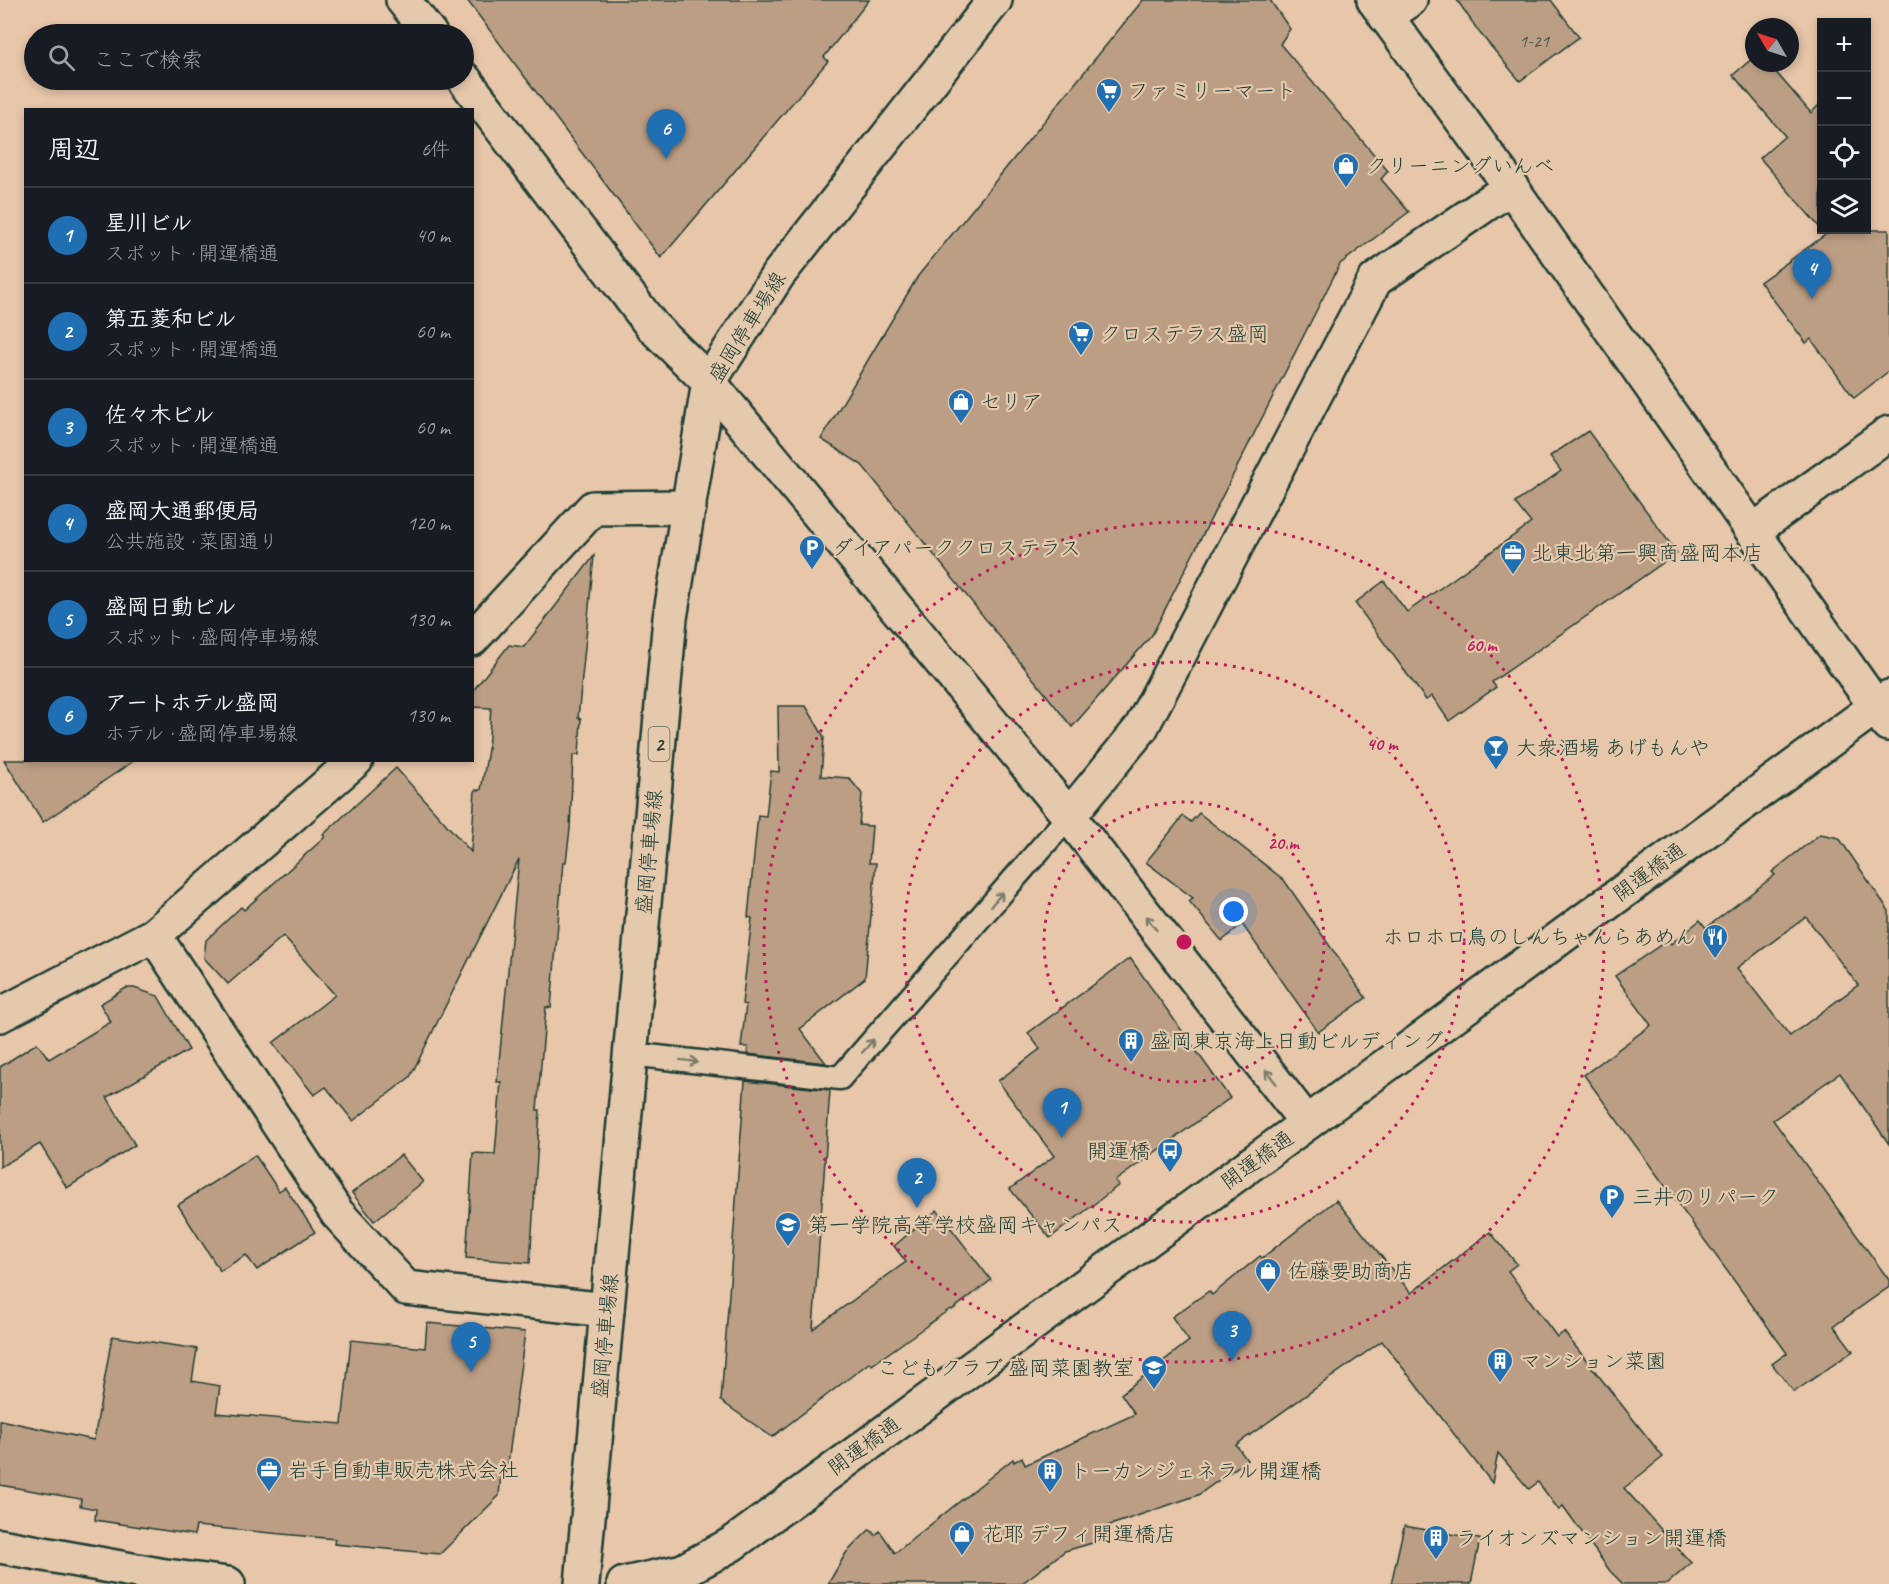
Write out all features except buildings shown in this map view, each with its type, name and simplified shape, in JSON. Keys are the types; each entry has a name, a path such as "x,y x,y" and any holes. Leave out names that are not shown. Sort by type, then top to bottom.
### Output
{"street":[{"path":"403,0 422,24"},
{"name":"盛岡停車場線","path":"582,1584 670,618 709,382 778,275 995,0"},
{"path":"1390,6 1511,187 1753,531 1885,710"},
{"path":"472,90 652,326 709,382 1069,816 1306,1123"},
{"path":"1069,816 1141,728 1375,280 1511,187"},
{"path":"1753,531 1889,434"},
{"path":"474,637 593,508 689,507"},
{"name":"開運橋通","path":"624,1584 683,1571 732,1544 1306,1123 1885,710"},
{"path":"0,1015 153,935 354,762"},
{"path":"153,935 337,1213 406,1288 608,1310"},
{"path":"0,1546 159,1575 228,1584"}],"lane":[{"path":"631,1054 840,1078 1069,816"}],"place":[{"name":"ファミリーマート","path":"1109,114"},
{"name":"アートホテル盛岡","path":"666,159"},
{"name":"クリーニングいんべ","path":"1346,189"},
{"name":"盛岡大通郵便局","path":"1812,299"},
{"name":"クロステラス盛岡","path":"1081,357"},
{"name":"セリア","path":"961,425"},
{"name":"ダイアパーククロステラス","path":"812,571"},
{"name":"北東北第一興商盛岡本店","path":"1513,576"},
{"name":"大衆酒場 あげもんや","path":"1496,771"},
{"name":"ホロホロ鳥のしんちゃんらあめん","path":"1715,960"},
{"name":"盛岡東京海上日動ビルディング","path":"1131,1064"},
{"name":"星川ビル","path":"1062,1138"},
{"name":"開運橋","path":"1170,1174"},
{"name":"第五菱和ビル","path":"917,1208"},
{"name":"三井のリパーク","path":"1612,1220"},
{"name":"第一学院高等学校盛岡キャンパス","path":"788,1248"},
{"name":"佐藤要助商店","path":"1268,1294"},
{"name":"佐々木ビル","path":"1232,1361"},
{"name":"盛岡日動ビル","path":"471,1372"},
{"name":"マンション菜園","path":"1500,1384"},
{"name":"こどもクラブ 盛岡菜園教室","path":"1154,1391"},
{"name":"岩手自動車販売株式会社","path":"269,1493"},
{"name":"トーカンジェネラル開運橋","path":"1050,1494"},
{"name":"花耶 デフィ開運橋店","path":"962,1557"},
{"name":"ライオンズマンション開運橋","path":"1436,1561"}]}
